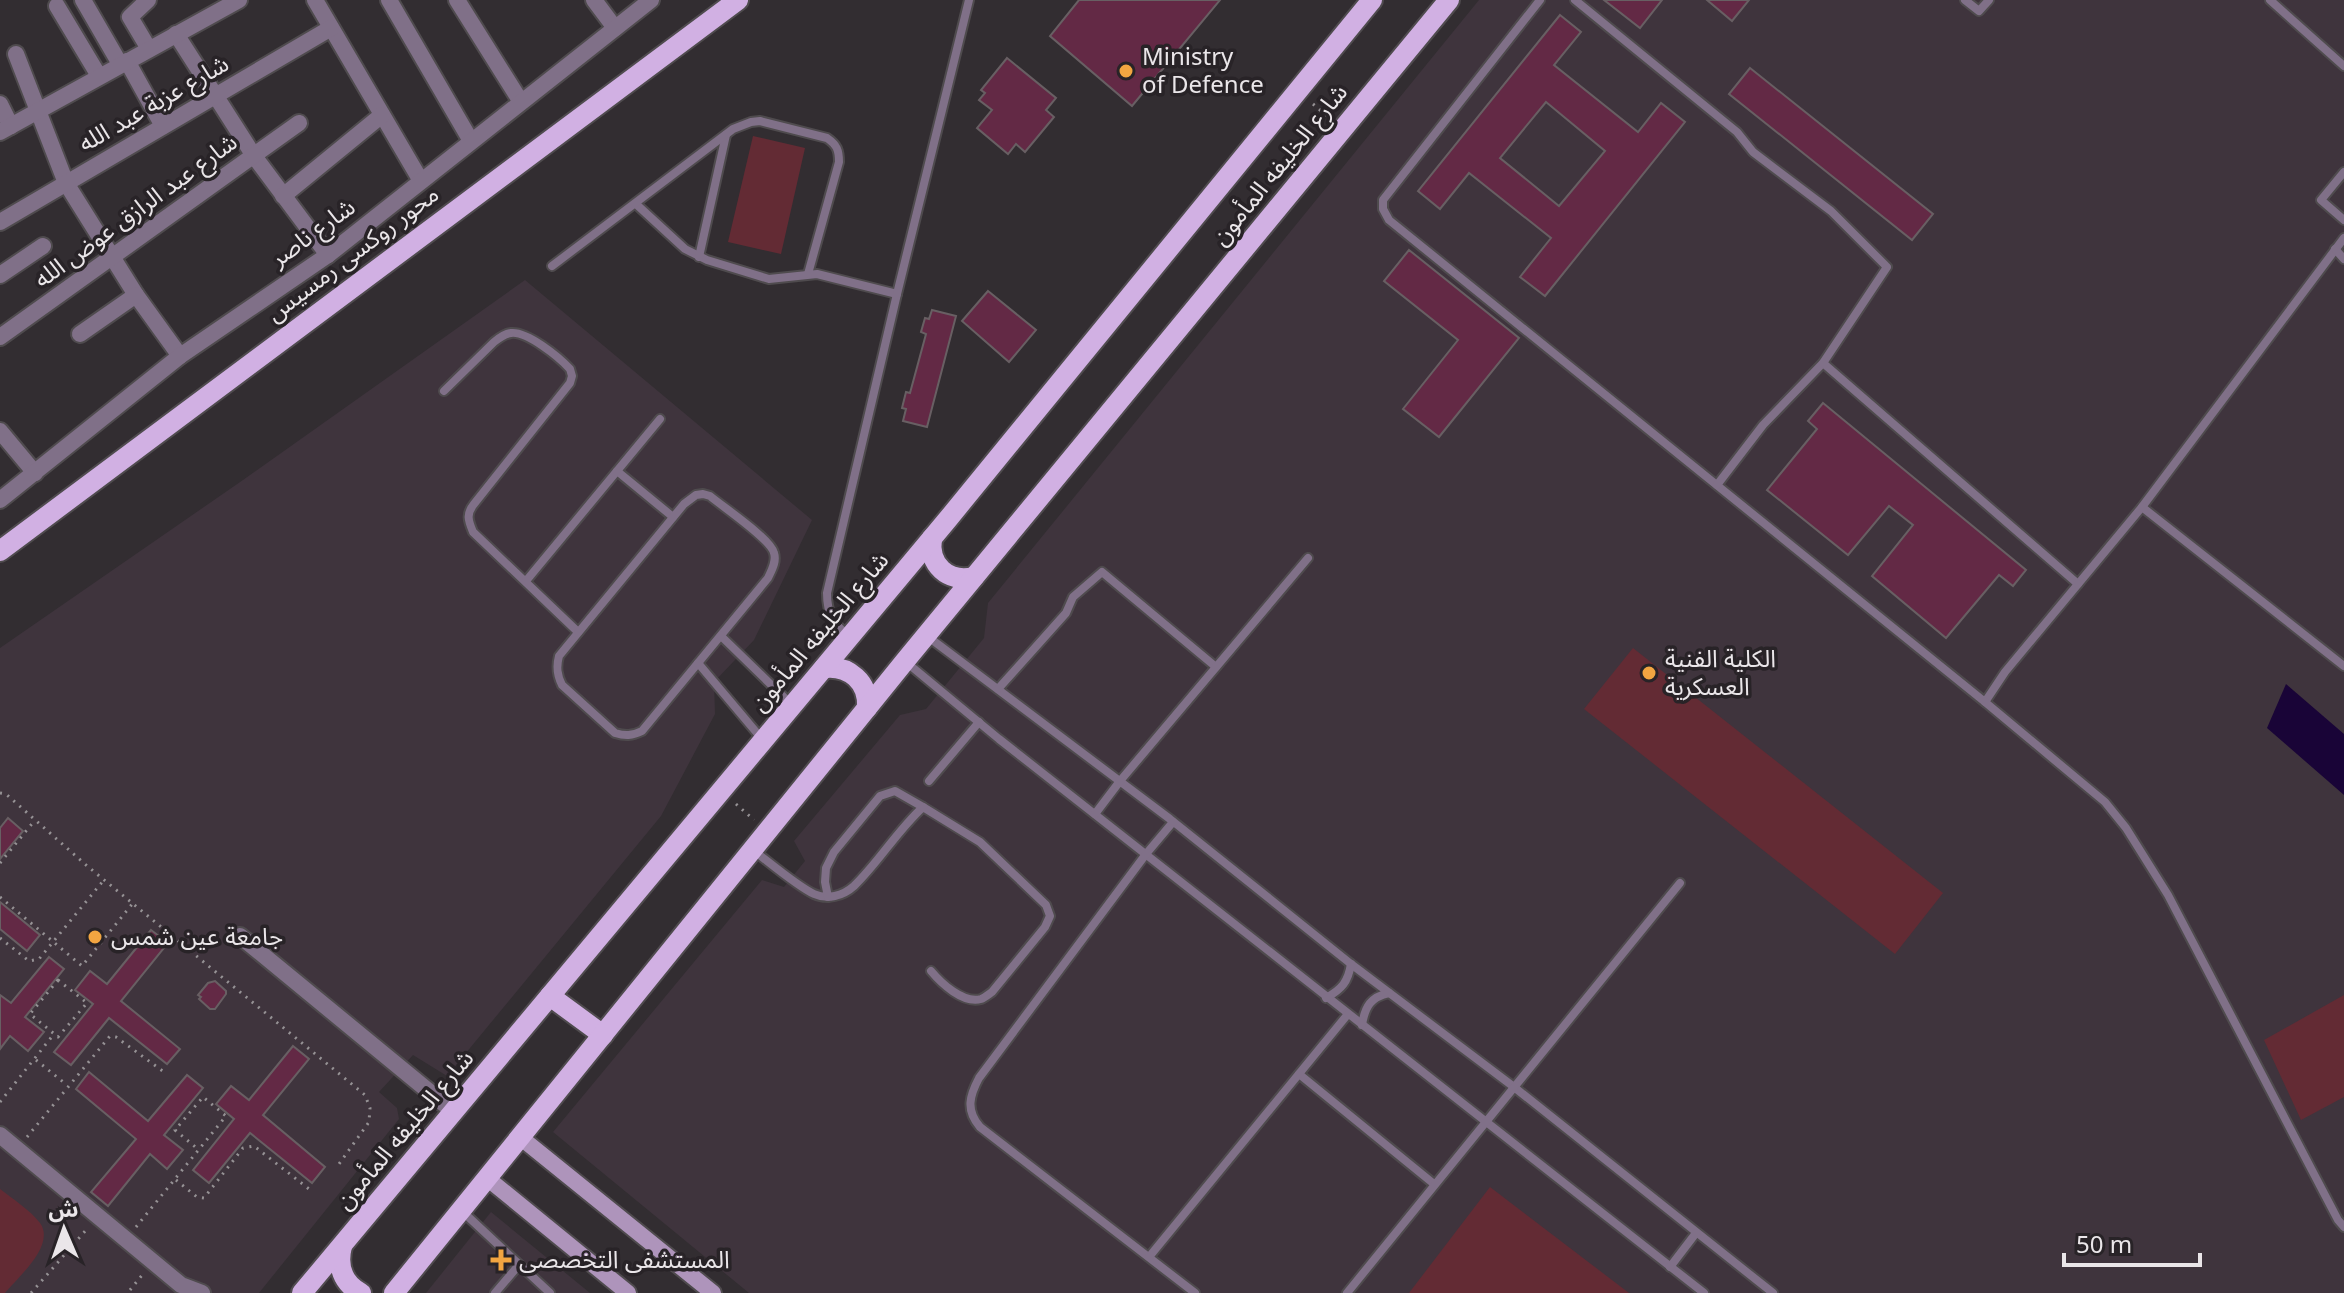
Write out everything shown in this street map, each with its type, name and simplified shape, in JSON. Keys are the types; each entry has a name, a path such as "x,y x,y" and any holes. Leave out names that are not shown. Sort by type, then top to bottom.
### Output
{"main road":[{"name":"محور روكسى رمسيس","path":"0,551 738,0"},
{"name":"شارع الخليفه المأمون","path":"302,1293 932,538 1372,0"},
{"name":"شارع الخليفه المأمون","path":"394,1293 905,661 1449,0"},
{"path":"932,538 934,561 944,573 959,579 974,577"},
{"path":"824,668 839,668 853,674 866,693 867,708"},
{"path":"550,996 603,1035"},
{"path":"342,1246 340,1266 343,1275 348,1284 361,1293"}],"street":[{"path":"83,0 163,126"},
{"path":"148,0 129,15 149,49"},
{"path":"315,0 421,181"},
{"path":"389,0 471,141"},
{"path":"457,0 521,102"},
{"path":"594,0 615,28"},
{"name":"شارع ناصر","path":"0,500 180,356 328,255 651,0"},
{"path":"0,104 6,129 231,2"},
{"path":"57,6 99,76"},
{"name":"شارع عزبة عبد الله","path":"0,222 331,28"},
{"path":"176,34 254,156 328,255"},
{"path":"16,54 66,183 136,295 180,356"},
{"name":"شارع ناصر","path":"283,196 382,115"},
{"name":"شارع عبد الرازق عوض الله","path":"0,337 299,123"},
{"path":"0,275 43,246"},
{"path":"80,334 136,295"},
{"path":"0,431 35,473"},
{"path":"240,936 454,1112"},
{"path":"0,1135 183,1289 202,1293"},
{"path":"520,1137 699,1287 713,1293"},
{"path":"487,1178 628,1293"}],"lane":[{"path":"850,636 834,623 829,614 827,593 969,0"},
{"path":"1540,0 1383,200 1383,209 1389,220 2105,802 2126,828 2168,895 2344,1227"},
{"path":"1575,0 1737,132 1753,152 1831,211 1887,267 1823,363 1763,425 1717,485"},
{"path":"1965,0 1979,11 1989,0"},
{"path":"2270,0 2344,66"},
{"path":"552,266 726,135 741,125 760,121 827,138 835,143 839,152 839,162 808,274"},
{"path":"699,257 726,135"},
{"path":"2344,172 2321,200 2344,220"},
{"path":"636,204 685,249 699,257 769,279 808,274 897,294"},
{"path":"1985,702 2005,672 2142,507 2344,238"},
{"path":"2335,249 2344,259"},
{"path":"444,391 494,342 510,333 529,337 570,369 570,383 469,511 468,519 473,532 578,632"},
{"path":"1823,363 2078,584"},
{"path":"526,581 660,419"},
{"path":"617,471 673,517"},
{"path":"696,495 710,496 768,542 775,553 768,578 642,731 633,735 615,733 562,685 557,676 559,656 578,632 684,504 696,495"},
{"path":"2142,507 2344,666"},
{"path":"1095,814 1308,558"},
{"path":"998,689 1066,613 1073,597 1102,572 1216,667"},
{"path":"721,636 792,705"},
{"path":"927,636 1173,822 1773,1293"},
{"path":"905,661 1326,998 1704,1293"},
{"path":"698,663 764,741"},
{"path":"929,781 979,722"},
{"path":"828,897 826,868 834,852 880,796 895,791 980,842 1046,905 1050,916 1045,927 992,992 982,999 962,995 941,983 931,971"},
{"path":"753,850 813,893 836,896 852,888 908,820 923,807"},
{"path":"1173,822 979,1078 969,1104 971,1115 980,1127 1195,1293"},
{"path":"1347,1293 1680,883"},
{"path":"1326,998 1347,982 1351,964"},
{"path":"1362,1025 1368,1004 1389,993"},
{"path":"1149,1257 1348,1014"},
{"path":"1299,1074 1434,1184"},
{"path":"461,1210 550,1293"},
{"path":"1670,1267 1696,1233"},
{"path":"495,1293 518,1266"}],"path":[{"path":"1298,91 1342,130"},
{"path":"721,791 767,832"},
{"path":"0,793 6,794 365,1095 370,1108 369,1122 339,1164"},
{"path":"0,863 35,820"},
{"path":"0,938 29,961 39,959 104,879"},
{"path":"0,897 82,966 133,903"},
{"path":"58,980 87,1003 58,1037 54,1034 30,1014 58,980"},
{"path":"0,1102 54,1034"},
{"path":"17,1149 67,1085 112,1035 164,1072"},
{"path":"35,1058 67,1085"},
{"path":"126,1239 199,1150 226,1116 203,1097 175,1130 199,1150"},
{"path":"175,1179 197,1197 204,1198 243,1148 250,1145 309,1189"},
{"path":"31,1293 98,1216"},
{"path":"130,1290 140,1278"}],"shaded area":[{"name":"الكلية الفنية العسكرية","path":"1479,0 2344,0 2344,1293 749,1293 553,1132 762,880 784,887 805,861 794,841 900,715 926,709 984,638 988,603"},
{"path":"753,136 805,148 781,254 728,242"},
{"path":"525,280 812,520 754,640 714,682 715,714 661,816 447,1076 413,1055 379,1092 397,1108 399,1119 259,1293 0,1293 0,648"},
{"path":"1633,648 1943,893 1895,954 1584,709"},
{"path":"2286,684 2344,734 2344,795 2267,728"},
{"path":"2344,995 2344,1097 2301,1120 2264,1040"},
{"path":"1490,1187 1629,1293 1409,1293"},
{"path":"0,1189 31,1214 44,1232 39,1251 5,1293 0,1293"},
{"name":"المستشفى التخصصى","path":"491,1212 590,1293 426,1293"}],"building":[{"name":"Ministry of Defence","path":"1079,0 1220,0 1132,106 1050,36"},
{"path":"1604,0 1662,0 1640,28"},
{"path":"1707,0 1749,0 1732,21"},
{"path":"1560,15 1581,32 1554,65 1638,132 1661,103 1685,122 1545,296 1520,277 1551,238 1469,173 1440,209 1418,191","holes":["1546,102 1605,151 1559,206 1500,158"]},
{"path":"1007,58 1056,98 1046,110 1054,117 1025,152 1016,144 1008,154 977,128 992,110 979,100 985,93 981,90"},
{"path":"1750,68 1933,214 1912,240 1729,94"},
{"path":"1409,250 1519,338 1439,437 1403,409 1458,340 1384,281"},
{"path":"988,291 1036,330 1009,362 962,321"},
{"path":"932,310 956,316 927,427 903,421 906,409 902,408 906,392 910,393 926,334 921,332 925,318 929,319"},
{"path":"1823,403 2026,570 2013,586 1999,575 1946,638 1872,576 1913,525 1889,506 1848,555 1767,490 1817,429 1808,421"},
{"path":"8,818 23,831 0,859 0,828"},
{"path":"0,902 40,935 27,951 0,929"},
{"path":"151,930 168,943 121,1001 180,1049 167,1064 109,1018 71,1065 54,1052 93,1004 75,990 90,971 107,984"},
{"path":"49,957 64,969 25,1017 44,1032 28,1051 10,1036 0,1049 0,995 11,1003"},
{"path":"215,981 226,994 215,1009 210,1009 198,995 208,983"},
{"path":"293,1046 309,1059 263,1115 325,1167 312,1183 250,1133 209,1183 193,1170 234,1119 216,1104 231,1086 249,1100"},
{"path":"89,1072 148,1121 187,1075 203,1088 164,1135 183,1150 167,1169 150,1154 108,1206 91,1192 136,1139 76,1089"}],"place":[{"name":"Ministry of Defence","path":"1126,71"},
{"name":"الكلية الفنية العسكرية","path":"1649,673"},
{"name":"جامعة عين شمس","path":"95,937"},
{"name":"المستشفى التخصصى","path":"501,1260"}]}
